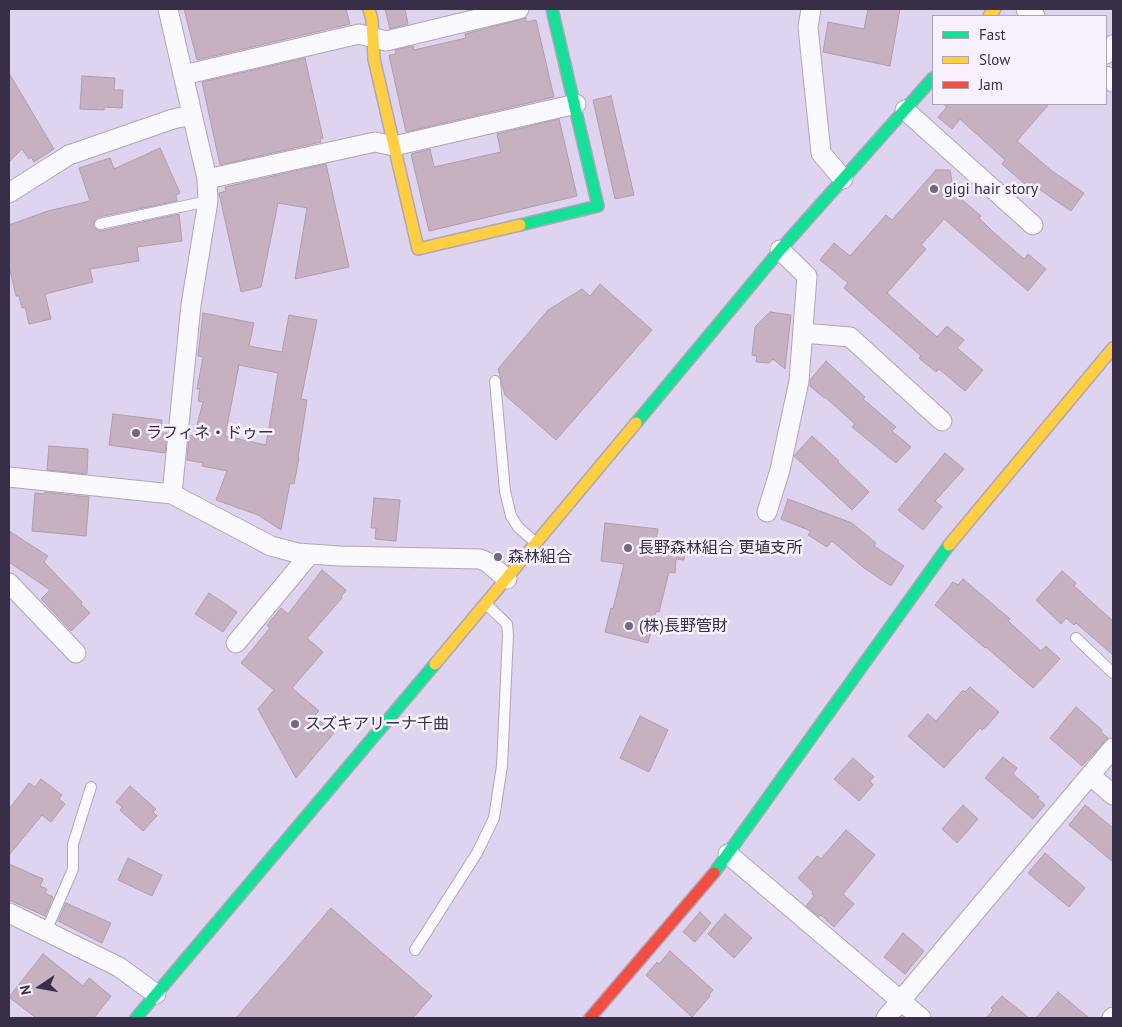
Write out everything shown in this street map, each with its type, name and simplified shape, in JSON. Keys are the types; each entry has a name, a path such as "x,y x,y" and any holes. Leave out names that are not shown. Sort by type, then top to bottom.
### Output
{"street":[{"path":"168,9 207,179 208,201 191,305 172,494"},
{"path":"370,9 374,38 374,60 418,249 598,206 576,104 552,9"},
{"path":"183,75 359,34 386,41 519,9"},
{"path":"811,9 808,27 821,153 843,179"},
{"path":"136,1018 507,579 780,250 932,79"},
{"path":"207,179 374,142 394,146 576,104"},
{"path":"905,110 1033,225"},
{"path":"9,193 70,156 173,119 192,115"},
{"path":"767,512 780,470 799,381 807,276 780,250"},
{"path":"803,333 850,337 942,420"},
{"path":"590,1018 723,862 939,557 1113,348"},
{"path":"9,477 172,494 271,546 297,553 480,559 487,562 507,579"},
{"path":"236,643 310,554"},
{"path":"9,583 76,652"},
{"path":"886,1018 1113,748"},
{"path":"1090,776 1113,795"},
{"path":"728,854 921,1018"},
{"path":"9,914 119,967 156,994"}],"lane":[{"path":"100,224 208,201"},
{"path":"495,381 504,491 511,516 518,527 536,543"},
{"path":"415,950 477,853 494,818 502,766 508,635 507,624 486,604"},
{"path":"1076,638 1113,673"},
{"path":"45,931 73,869 73,844 91,787"}],"building":[{"path":"184,9 346,9 350,24 197,60"},
{"path":"385,9 405,9 408,24 390,29"},
{"path":"868,9 900,9 890,66 823,52 828,22 864,29"},
{"path":"526,18 526,22 536,20 554,97 406,132 389,55 396,54 395,50 413,46 414,50 466,38 465,34"},
{"path":"305,58 323,138 320,139 321,142 220,165 202,82"},
{"path":"9,73 54,149 34,162 31,157 29,159 22,149 9,162"},
{"path":"82,76 115,78 114,90 123,90 122,108 104,107 104,110 80,109"},
{"path":"611,96 634,195 615,199 593,100"},
{"path":"944,105 1048,105 1017,141 1052,171 1084,193 1071,211 1030,183 1027,186 1002,164 1005,160 960,119 952,129 938,117 947,107"},
{"path":"559,119 577,196 429,231 411,154 430,149 434,167 501,152 497,134"},
{"path":"160,148 180,193 176,195 177,201 99,217 94,221 93,226 101,231 179,214 182,241 137,247 139,261 90,269 93,282 45,294 51,319 29,324 25,307 22,308 19,296 16,296 9,266 9,225 48,211 90,201 79,168 110,158 114,169"},
{"path":"326,164 349,267 295,279 307,208 278,203 261,287 241,292 219,193 226,191 225,187"},
{"path":"936,170 950,170 952,181 947,187 981,216 979,218 992,231 1024,259 1028,254 1046,269 1028,291 944,219 921,245 926,249 887,293 937,337 947,326 964,340 957,348 983,370 965,391 939,369 936,372 919,358 921,356 844,288 848,283 820,260 834,243 850,256 886,215 892,220"},
{"path":"600,284 652,330 556,440 505,395 498,369 548,310 582,289 590,296"},
{"path":"770,312 791,315 785,369 773,359 769,363 756,362 757,356 752,355 755,327"},
{"path":"203,313 254,323 249,346 282,352 289,315 317,320 301,399 307,400 299,458 294,484 290,483 281,530 258,515 216,500 227,471 202,466 203,463 187,460 189,435 194,436 203,402 198,401 200,389 197,389 203,357 198,356","holes":["239,365 278,373 266,445 225,436"]},
{"path":"826,361 865,397 863,399 896,427 892,431 911,447 896,463 852,427 855,424 810,386 810,380"},
{"name":"ラフィネ・ドゥー","path":"113,414 162,420 161,433 167,433 165,453 109,445"},
{"path":"812,436 869,492 852,510 794,456"},
{"path":"49,446 88,449 87,474 47,470"},
{"path":"945,453 964,469 935,501 942,507 923,530 898,510"},
{"path":"45,492 89,497 86,536 32,531 35,493 44,494"},
{"path":"374,498 400,500 396,541 375,539 376,528 371,528"},
{"path":"788,499 852,523 876,543 874,546 904,566 891,586 864,568 832,541 827,547 808,535 811,531 781,519"},
{"path":"605,523 658,529 656,540 686,543 684,560 676,559 675,573 669,572 659,612 656,611 648,643 605,632 611,608 613,609 624,564 601,561"},
{"path":"9,531 48,556 44,562 90,613 71,631 41,599 50,590 9,562"},
{"path":"322,570 346,590 342,598 307,638 323,652 292,688 319,711 314,716 334,733 296,778 258,709 274,690 241,663 270,628 267,625 281,608 288,614"},
{"path":"1062,571 1076,583 1074,586 1113,621 1113,655 1076,623 1074,625 1066,618 1061,624 1036,600"},
{"path":"963,579 1010,619 1008,621 1041,651 1046,646 1060,659 1033,688 935,605 953,582 958,585"},
{"path":"209,593 237,612 223,632 195,614"},
{"path":"970,687 999,712 987,726 982,730 980,728 944,768 908,736 928,714 936,721 963,690 965,692"},
{"path":"1076,707 1102,730 1101,732 1108,738 1082,766 1050,738"},
{"path":"640,716 668,730 649,772 620,758"},
{"path":"1003,757 1017,768 1013,774 1039,797 1037,798 1045,805 1033,819 985,778"},
{"path":"853,758 874,777 870,781 873,785 859,801 834,779"},
{"path":"41,779 62,795 59,799 65,804 51,822 42,815 9,855 9,809 29,783 35,787"},
{"path":"130,786 156,809 153,812 157,816 143,831 120,810 122,807 116,802"},
{"path":"963,805 978,819 957,843 942,829"},
{"path":"1085,805 1113,828 1113,862 1069,825"},
{"path":"846,830 875,855 843,894 854,904 834,927 821,915 819,917 806,906 814,896 813,892 798,878 817,856 821,859"},
{"path":"1045,853 1085,888 1069,907 1028,873"},
{"path":"128,858 162,875 152,896 118,880"},
{"path":"9,864 43,879 40,886 47,889 45,893 53,897 45,916 9,900"},
{"path":"66,903 111,923 102,943 58,921"},
{"path":"331,908 432,996 413,1018 236,1018"},
{"path":"700,912 711,923 695,942 683,932"},
{"path":"725,914 752,938 734,958 708,934"},
{"path":"903,933 924,951 905,974 884,957"},
{"path":"670,951 713,990 692,1017 646,975"},
{"path":"43,954 83,986 89,978 111,996 94,1018 36,1018 9,997"},
{"path":"1058,992 1089,1018 1036,1018"},
{"path":"1002,996 1029,1018 986,1018 993,1010 991,1008"}],"traffic: fast":[{"path":"520,225 598,206 552,9"},
{"path":"636,423 780,250 932,79"},
{"path":"714,873 949,545"},
{"path":"136,1018 435,664"}],"traffic: slow":[{"path":"369,9 372,20 374,59 418,249 520,225"},
{"path":"990,15 995,9"},
{"path":"949,545 1113,348"},
{"path":"435,664 636,423"}],"traffic: jam":[{"path":"590,1018 714,873"}],"place":[{"name":"gigi hair story","path":"934,189"},
{"name":"ラフィネ・ドゥー","path":"136,433"},
{"name":"長野森林組合 更埴支所","path":"628,548"},
{"name":"森林組合","path":"498,557"},
{"name":"(株)長野管財","path":"629,626"},
{"name":"スズキアリーナ千曲","path":"295,724"}]}
